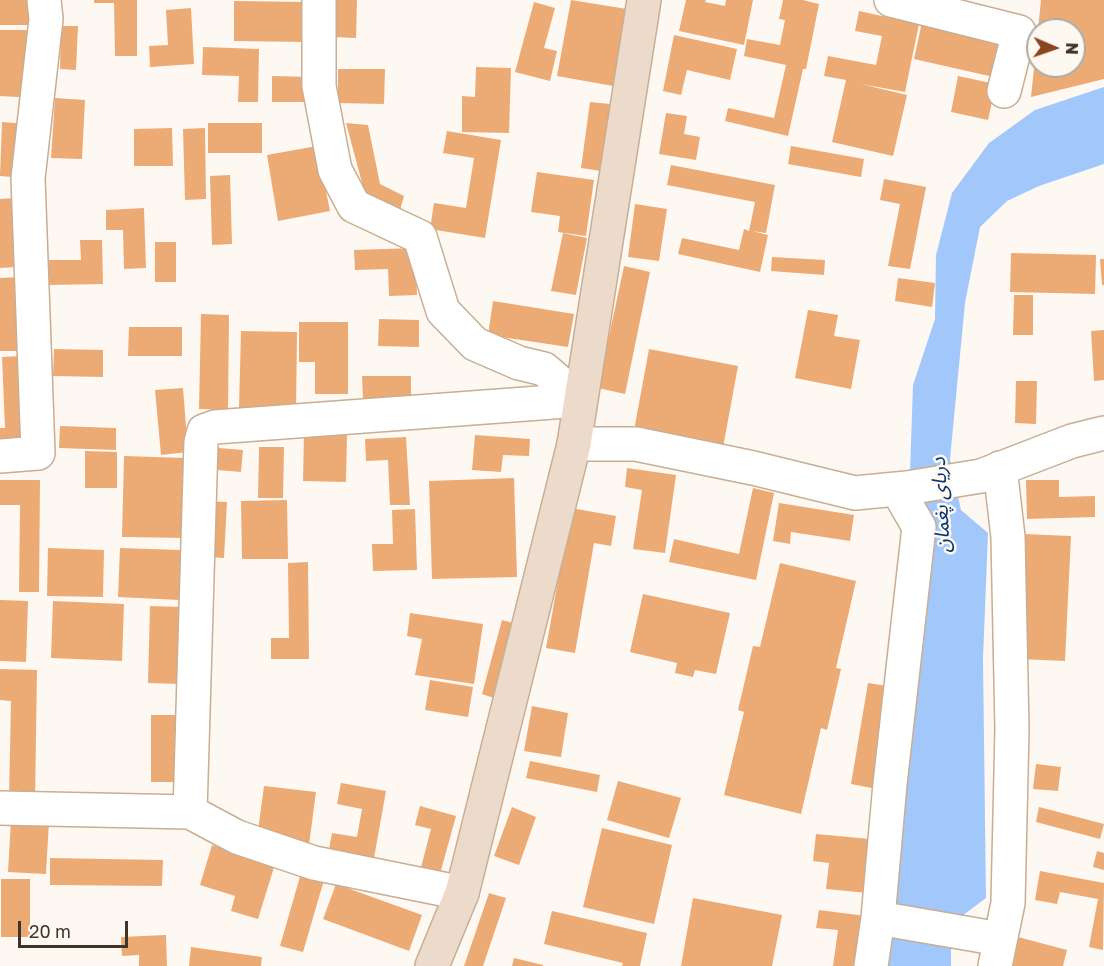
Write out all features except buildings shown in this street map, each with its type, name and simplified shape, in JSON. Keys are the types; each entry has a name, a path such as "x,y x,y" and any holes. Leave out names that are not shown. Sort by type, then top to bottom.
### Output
{"street":[{"path":"0,456 38,453 27,178 46,19 44,0"},
{"path":"320,0 319,86 335,170 354,206 420,237 443,311 475,344 519,363 544,369 580,400"},
{"path":"432,966 462,893 574,444 644,0"},
{"path":"891,0 1019,32 1004,91"},
{"path":"190,812 201,453 204,431 215,428 580,400"},
{"path":"574,444 636,444 753,468 855,493 902,489 991,472 1072,441 1104,433"},
{"path":"878,918 992,946 1008,903 1012,729 1008,537 991,472"},
{"path":"871,966 919,527 902,489"},
{"path":"0,808 190,812 237,837 314,863 462,893"}],"water":[{"name":"دریای پغمان","path":"1104,87 1104,164 1039,186 1007,201 980,227 965,303 950,459 961,510 988,533 983,659 986,898 958,919 951,946 951,966 871,966 910,473 913,385 935,319 936,255 952,193 989,143 1035,110"}]}
